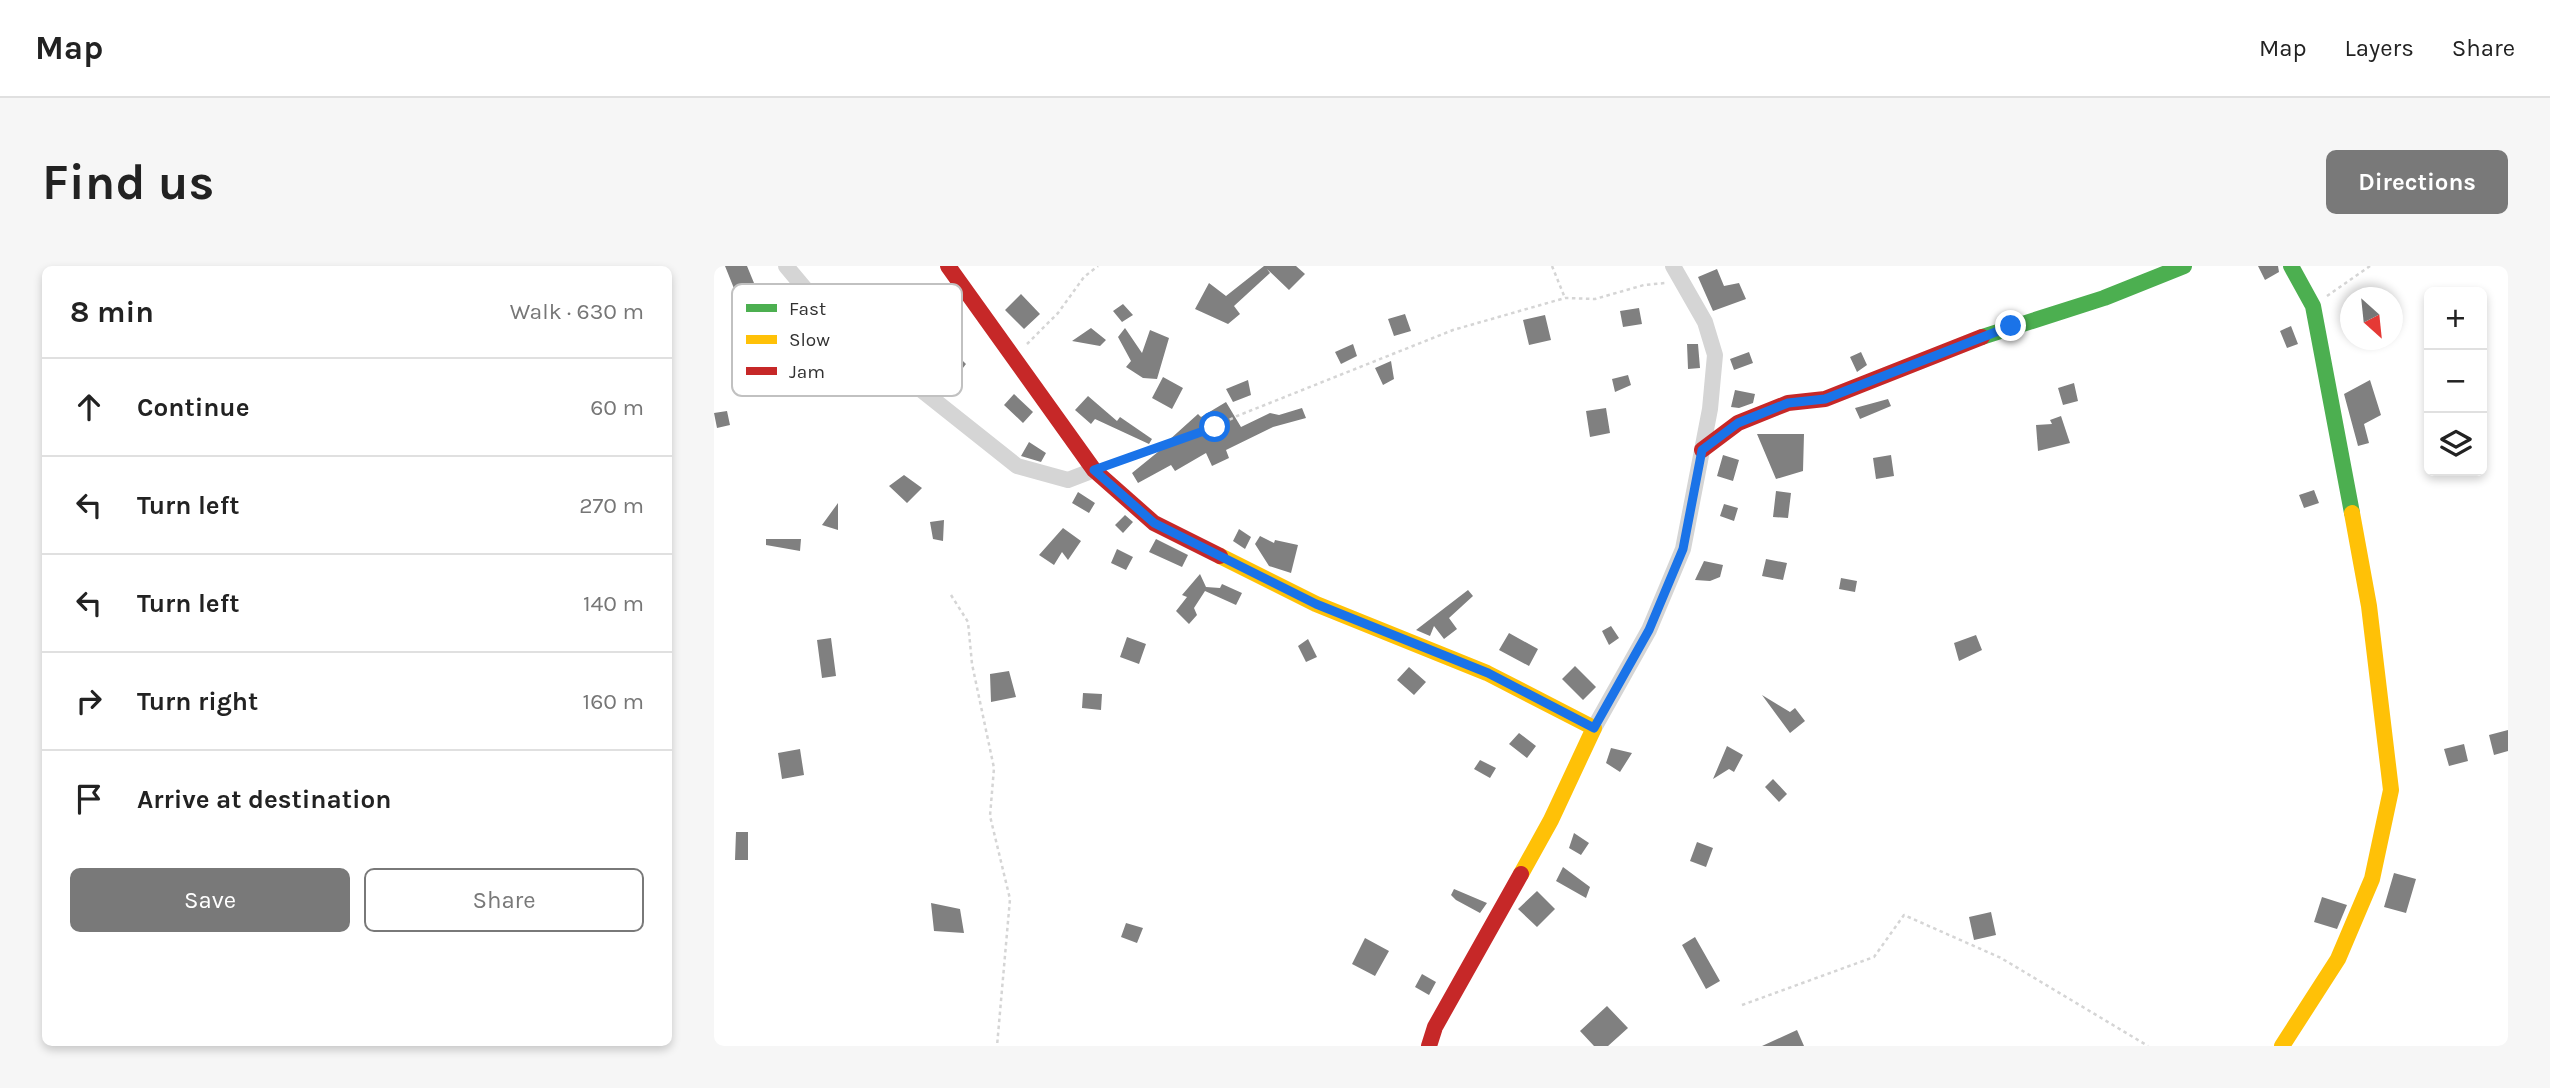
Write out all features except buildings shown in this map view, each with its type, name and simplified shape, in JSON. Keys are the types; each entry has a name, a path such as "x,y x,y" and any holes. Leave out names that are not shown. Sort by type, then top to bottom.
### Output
{"street":[{"path":"786,266 801,284"},
{"path":"947,266 961,284"},
{"path":"1429,1046 1435,1027 1551,820 1594,728 1649,630 1683,549 1702,450 1715,355 1705,321 1673,266"},
{"path":"1702,450 1738,423 1788,403 1825,399 2011,326 2104,298 2184,266"},
{"path":"2282,1046 2338,959 2358,914 2372,879 2391,790 2369,606 2313,306 2291,266"},
{"path":"962,286 1016,357 1094,470 1154,523 1316,604 1488,673 1594,728"},
{"path":"929,396 1017,466 1068,480 1094,470"}],"path":[{"path":"1016,357 1058,313 1076,286 1098,266"},
{"path":"1552,266 1565,298"},
{"path":"2313,306 2370,266"},
{"path":"1094,470 1200,434 1395,351 1453,330 1565,298 1595,299 1644,285 1682,281"},
{"path":"951,595 968,622 971,664 994,768 990,816 1010,899 997,1046"},
{"path":"1742,1005 1874,957 1904,915 2001,958 2148,1046"}],"traffic: fast":[{"path":"1982,337 2104,298 2184,266"},
{"path":"2291,266 2313,306 2352,513"}],"traffic: slow":[{"path":"2282,1046 2338,959 2372,879 2391,790 2369,606 2352,513"},
{"path":"1220,556 1316,604 1487,673 1594,728 1551,820 1521,874"}],"traffic: jam":[{"path":"948,266 961,284"},
{"path":"962,286 1094,470 1154,523 1220,556"},
{"path":"1702,450 1738,423 1788,403 1825,399 1982,337"},
{"path":"1429,1046 1435,1027 1521,874"}],"route":[{"path":"1215,427 1094,470 1154,523 1316,604 1488,673 1572,719 1594,728 1649,630 1683,549 1702,450 1738,423 1788,403 1825,399 2011,326"}]}
